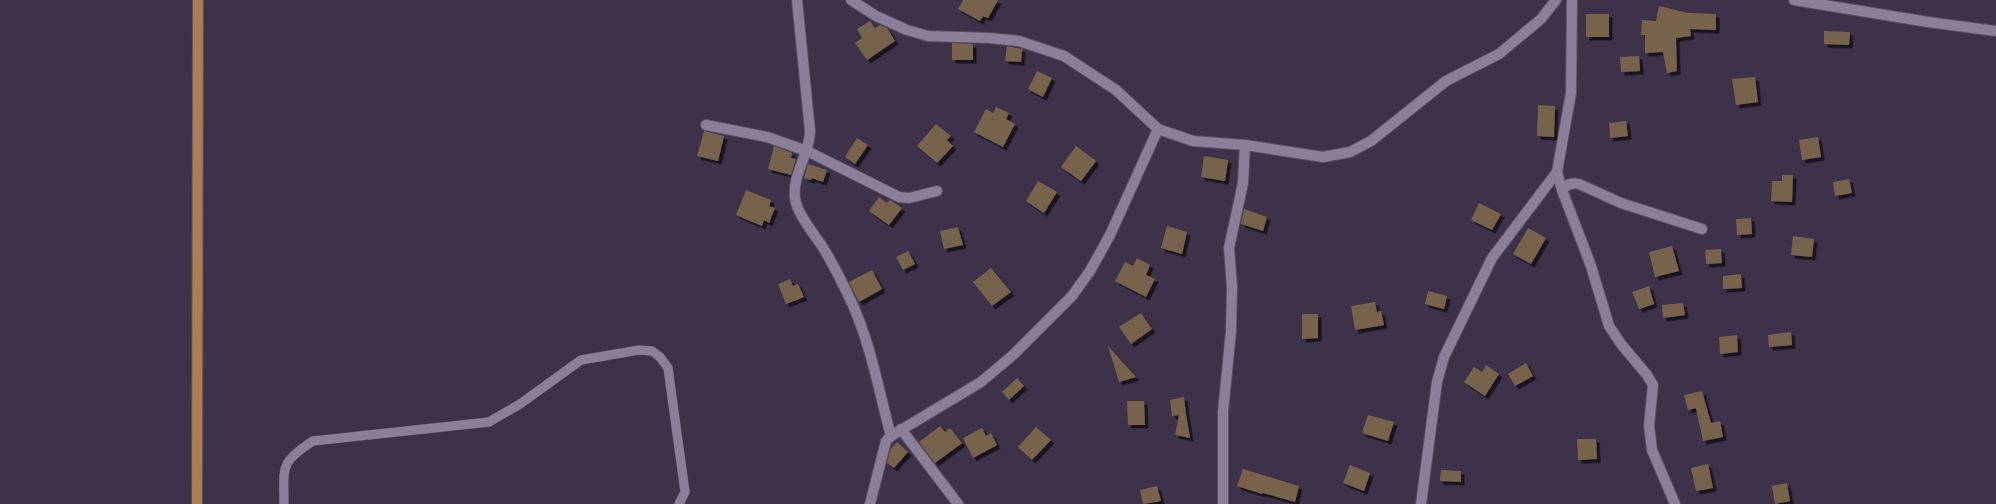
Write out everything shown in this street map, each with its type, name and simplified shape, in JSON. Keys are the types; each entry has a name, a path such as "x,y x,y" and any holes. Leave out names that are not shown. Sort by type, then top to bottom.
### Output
{"main road":[{"path":"197,504 198,0"}],"street":[{"path":"797,0 810,131 807,150 796,179 795,198 797,207 828,255 851,300 866,343 891,436"},
{"path":"851,0 876,16 907,30 928,36 990,38 1019,41 1064,56 1116,90 1158,128 1193,141 1245,145 1324,157 1350,152 1371,141 1446,81 1499,54 1541,19 1556,0"},
{"path":"1572,0 1571,93 1557,172 1562,190 1591,266 1609,326 1653,385 1649,426 1652,450 1676,504"},
{"path":"1794,0 1928,22 1996,31"},
{"path":"706,125 767,137 807,150 899,197 909,198 937,191"},
{"path":"870,504 886,441 901,429 981,382 1013,355 1072,296 1090,271 1110,235 1158,128"},
{"path":"1223,504 1223,412 1231,331 1232,287 1229,248 1243,183 1245,145"},
{"path":"1421,504 1437,382 1444,357 1492,258 1557,172"},
{"path":"1562,190 1568,185 1574,183 1578,184 1621,203 1702,229"},
{"path":"901,429 958,504"}],"lane":[{"path":"284,504 284,468 293,453 313,441 490,422 520,404 581,360 639,350 652,351 660,356 668,368 685,492 679,504"}],"building":[{"path":"963,0 998,0 988,18 983,16 980,21 958,9"},
{"path":"1659,6 1688,13 1716,14 1716,30 1690,29 1691,36 1676,38 1677,71 1667,73 1663,52 1645,53 1645,35 1641,35 1642,20 1656,21"},
{"path":"1586,14 1609,14 1609,37 1586,37"},
{"path":"870,21 875,28 880,25 887,28 895,41 867,60 855,43 862,38 857,29"},
{"path":"1824,31 1850,32 1849,45 1824,44"},
{"path":"952,43 973,44 973,60 952,60"},
{"path":"1007,46 1022,49 1021,62 1005,61"},
{"path":"1639,56 1640,71 1621,72 1620,57"},
{"path":"1037,71 1052,78 1043,97 1028,89"},
{"path":"1755,77 1758,102 1736,105 1732,79"},
{"path":"1538,105 1555,106 1554,137 1537,136"},
{"path":"996,107 1009,113 1006,119 1015,124 1003,147 974,132 986,109 993,113"},
{"path":"1626,121 1628,136 1610,138 1609,123"},
{"path":"936,124 951,136 947,140 953,146 937,163 917,146"},
{"path":"704,131 724,136 718,161 697,156"},
{"path":"1818,137 1821,157 1802,160 1799,140"},
{"path":"857,138 868,145 855,164 845,157"},
{"path":"774,146 792,153 791,158 796,159 791,175 768,169"},
{"path":"1076,146 1096,161 1081,181 1061,167"},
{"path":"1204,156 1228,160 1225,181 1201,177"},
{"path":"808,164 827,170 823,182 812,178 811,180 804,178"},
{"path":"1782,175 1793,175 1792,202 1771,201 1772,181 1782,181"},
{"path":"1849,179 1852,193 1835,196 1833,182"},
{"path":"1038,181 1057,192 1044,213 1026,201"},
{"path":"746,190 771,200 769,206 775,208 769,223 764,220 762,226 736,215"},
{"path":"879,197 887,203 890,200 902,208 889,225 869,211"},
{"path":"1479,203 1501,214 1492,230 1471,220"},
{"path":"1244,209 1267,217 1263,231 1241,224"},
{"path":"1751,218 1752,234 1737,235 1736,219"},
{"path":"1167,226 1187,232 1182,254 1161,248"},
{"path":"958,227 963,245 944,249 940,231"},
{"path":"1528,228 1546,238 1531,264 1513,254"},
{"path":"1793,236 1814,239 1812,257 1791,255"},
{"path":"1672,246 1679,271 1655,277 1649,252"},
{"path":"1721,249 1722,263 1706,264 1705,250"},
{"path":"908,251 915,264 903,270 896,257"},
{"path":"1137,258 1150,265 1146,275 1155,279 1146,297 1115,281 1125,262 1133,266"},
{"path":"991,268 1011,292 992,306 973,282"},
{"path":"872,270 882,289 859,302 849,282"},
{"path":"1741,274 1742,288 1723,289 1723,276"},
{"path":"790,279 793,286 798,284 804,297 786,304 778,284"},
{"path":"1649,286 1654,304 1639,309 1632,292"},
{"path":"1428,291 1447,296 1444,309 1425,304"},
{"path":"1375,302 1377,312 1381,311 1384,325 1355,330 1351,306"},
{"path":"1683,303 1685,315 1663,318 1662,305"},
{"path":"1141,313 1152,329 1131,344 1119,327"},
{"path":"1302,314 1318,314 1318,338 1302,339"},
{"path":"1791,332 1792,345 1769,347 1768,335"},
{"path":"1737,335 1738,352 1720,354 1719,337"},
{"path":"1108,346 1136,377 1119,382"},
{"path":"1526,363 1533,376 1515,386 1508,374"},
{"path":"1486,365 1499,374 1485,396 1464,382 1474,367 1482,372"},
{"path":"1017,378 1024,386 1009,400 1002,392"},
{"path":"1702,391 1711,423 1720,421 1723,437 1703,441 1696,408 1688,410 1684,395"},
{"path":"1184,397 1190,438 1175,435 1179,415 1172,416 1170,400"},
{"path":"1127,401 1144,401 1145,425 1128,425"},
{"path":"1368,415 1394,422 1388,441 1362,433"},
{"path":"940,426 945,432 950,428 962,443 935,463 919,442"},
{"path":"1036,427 1051,440 1032,460 1018,447"},
{"path":"982,428 986,436 991,433 997,445 973,458 963,438"},
{"path":"1577,439 1596,439 1597,459 1578,460"},
{"path":"897,442 908,452 894,468 887,463 890,450"},
{"path":"1708,464 1713,488 1696,491 1691,468"},
{"path":"1350,465 1370,473 1364,491 1343,483"},
{"path":"1243,469 1299,486 1295,502 1237,486"},
{"path":"1441,470 1461,471 1461,482 1440,481"},
{"path":"1787,483 1790,501 1775,504 1772,486"},
{"path":"1157,486 1161,501 1143,504 1140,490"}]}
